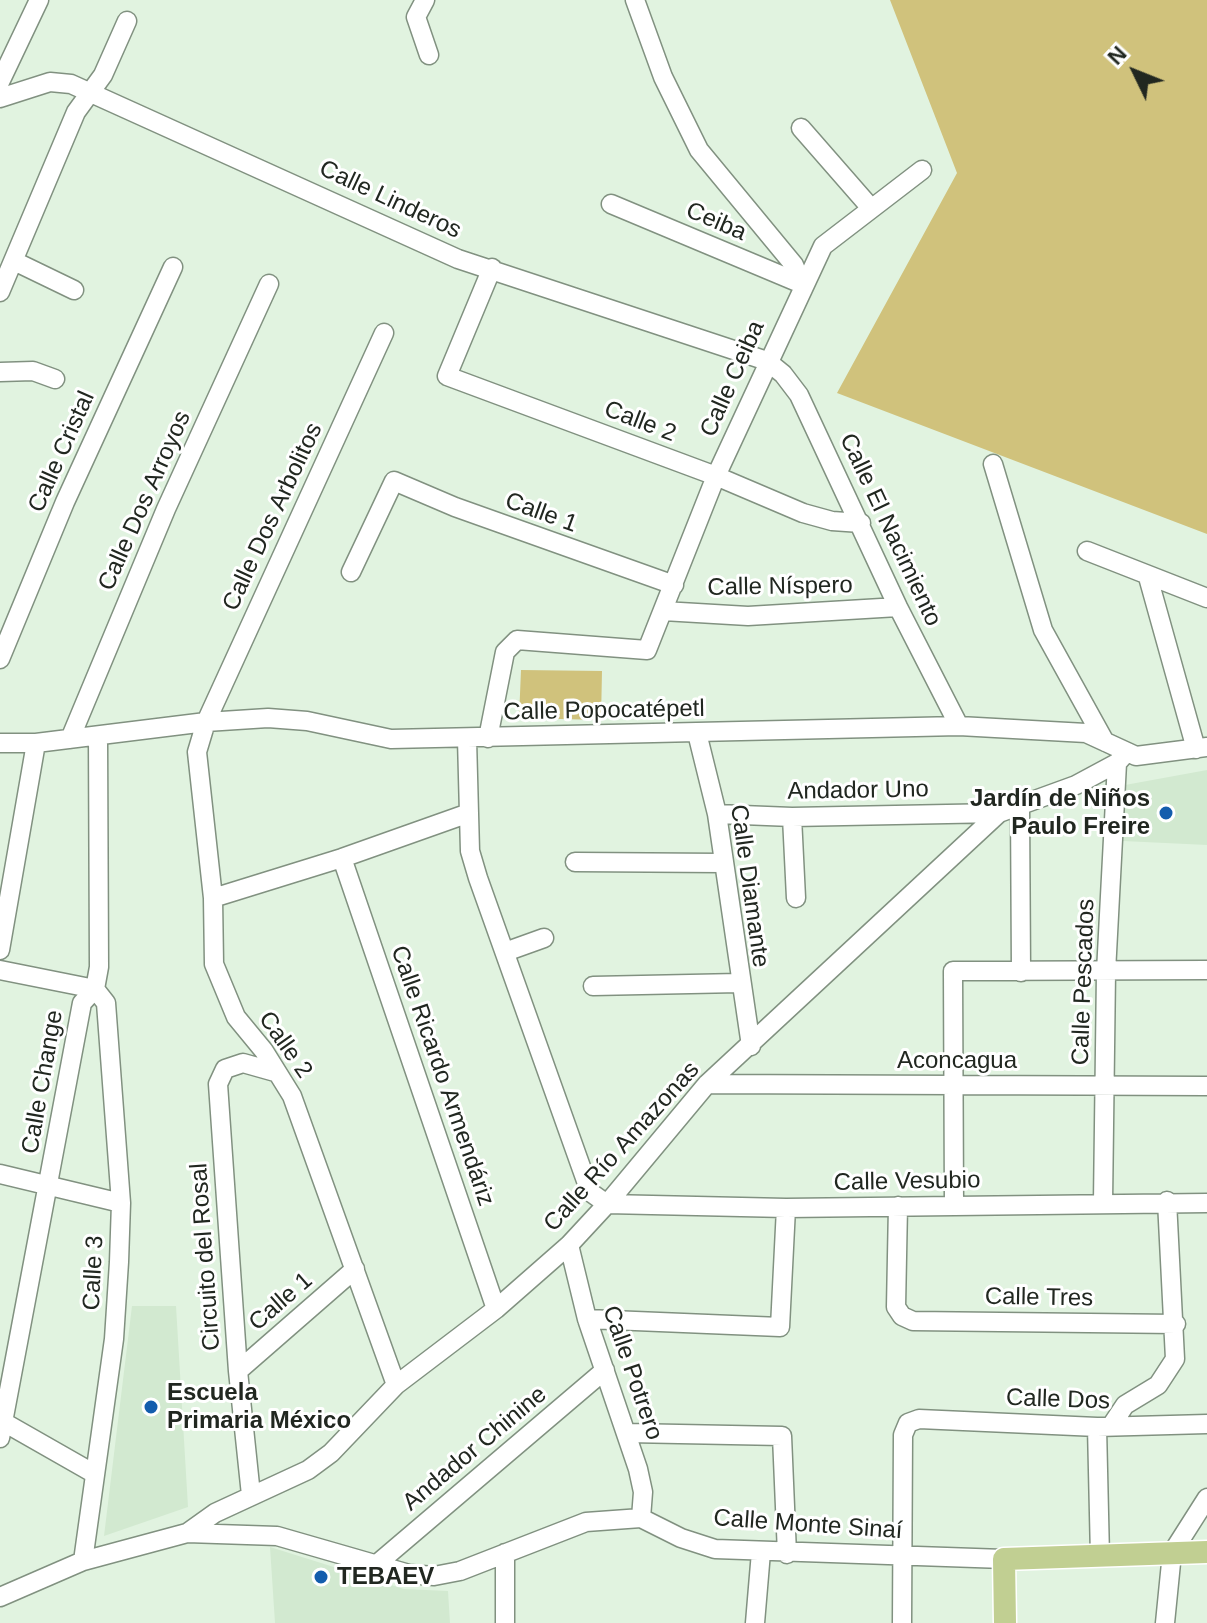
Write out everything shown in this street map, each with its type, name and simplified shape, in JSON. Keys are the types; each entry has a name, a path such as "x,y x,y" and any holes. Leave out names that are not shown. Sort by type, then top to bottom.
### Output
{"main road":[{"name":"Calle Monte Sinaí","path":"1004,1559 1207,1552"},
{"path":"1004,1559 1005,1623"}],"street":[{"path":"0,82 39,0"},
{"path":"425,0 416,17 429,55"},
{"path":"635,0 663,77 699,150 794,265 802,284"},
{"path":"0,292 76,112 103,75 127,21"},
{"name":"Calle Linderos","path":"0,98 50,82 71,84 458,259 767,361"},
{"path":"801,128 870,207"},
{"name":"Calle Ceiba","path":"488,738 505,652 517,640 647,650 716,476 802,284 823,246 922,170"},
{"name":"Ceiba","path":"611,204 802,284"},
{"path":"14,261 74,290"},
{"name":"Calle Cristal","path":"0,659 65,502 173,267"},
{"name":"Calle 2","path":"492,268 447,376 716,476 803,513 832,521 861,523"},
{"name":"Calle Dos Arroyos","path":"70,739 166,509 269,284"},
{"name":"Calle Dos Arbolitos","path":"206,722 384,333"},
{"name":"Calle El Nacimiento","path":"767,361 783,374 799,395 898,607 959,726"},
{"path":"0,372 33,371 55,379"},
{"path":"993,464 1043,630 1105,742"},
{"name":"Calle 1","path":"351,572 394,481 455,507 674,585"},
{"path":"1087,551 1207,598"},
{"path":"1148,577 1202,748"},
{"name":"Calle Níspero","path":"663,611 748,616 898,607"},
{"name":"Calle Popocatépetl","path":"0,743 36,743 206,722 307,721 391,739 959,726 1086,733 1105,742 1122,758 1202,748"},
{"name":"Calle 2","path":"206,722 197,752 213,898 214,964 236,1017 264,1051 292,1096 396,1385"},
{"name":"Calle Diamante","path":"697,733 717,814 739,983 751,1046"},
{"name":"Calle Change","path":"1,1427 82,1003 95,989 99,967 98,736"},
{"path":"467,739 470,851 590,1192 607,1204"},
{"path":"0,950 36,743"},
{"name":"Calle Río Amazonas","path":"0,1597 83,1561 187,1533 215,1513 308,1470 331,1453 396,1385 496,1309 569,1245 707,1084 999,813 1076,785 1122,758"},
{"name":"Calle Pescados","path":"1103,1202 1106,972 1122,758"},
{"path":"1020,805 1021,972"},
{"path":"213,898 342,858 469,813"},
{"name":"Andador Uno","path":"717,814 792,817 999,813"},
{"path":"792,817 796,898"},
{"name":"Calle Ricardo Armendáriz","path":"342,858 496,1309"},
{"path":"575,862 722,863"},
{"path":"505,952 544,938"},
{"path":"0,970 95,989"},
{"path":"954,1206 953,971 1207,970"},
{"path":"593,986 739,983"},
{"name":"Calle 3","path":"83,1561 114,1339 121,1203 106,1003 95,989"},
{"name":"Circuito del Rosal","path":"251,1495 238,1371 218,1084 225,1069 243,1063 275,1072"},
{"name":"Aconcagua","path":"707,1084 1207,1086"},
{"path":"0,1174 121,1203"},
{"path":"1100,1557 1104,1427 1125,1405 1158,1385 1175,1359 1176,1324 1167,1201"},
{"name":"Calle Vesubio","path":"607,1204 786,1208 1167,1201 1207,1203"},
{"name":"Calle Tres","path":"898,1206 896,1307 902,1316 913,1321 1176,1324"},
{"path":"587,1319 780,1327 786,1208"},
{"name":"Calle Potrero","path":"569,1245 587,1319 628,1433 643,1492 641,1518"},
{"name":"Calle 1","path":"238,1371 355,1269"},
{"name":"Andador Chinine","path":"377,1564 605,1370"},
{"name":"Calle Dos","path":"902,1558 903,1435 908,1423 919,1419 1104,1427 1207,1424"},
{"path":"1,1427 93,1473"},
{"path":"628,1433 782,1436 787,1554"},
{"path":"1165,1623 1172,1553 1207,1498"},
{"path":"187,1533 277,1536 409,1574 434,1576 460,1571 586,1522 641,1518"},
{"name":"Calle Monte Sinaí","path":"641,1518 681,1538 715,1549 902,1558 1004,1559"},
{"path":"755,1623 761,1552"},
{"path":"505,1553 505,1623"},
{"path":"902,1558 902,1623"}],"shaded area":[{"path":"890,0 1207,0 1207,534 837,393 957,173"},
{"path":"521,670 602,671 601,720 519,718"},
{"name":"Jardín de Niños Paulo Freire","path":"1207,770 1207,845 1123,841 1125,785"},
{"name":"Escuela Primaria México","path":"132,1306 176,1306 188,1507 104,1536"},
{"name":"TEBAEV","path":"270,1547 404,1589 448,1591 450,1623 275,1623"}],"place":[{"name":"Jardín de Niños Paulo Freire","path":"1166,813"},
{"name":"Escuela Primaria México","path":"151,1407"},
{"name":"TEBAEV","path":"321,1577"}]}
